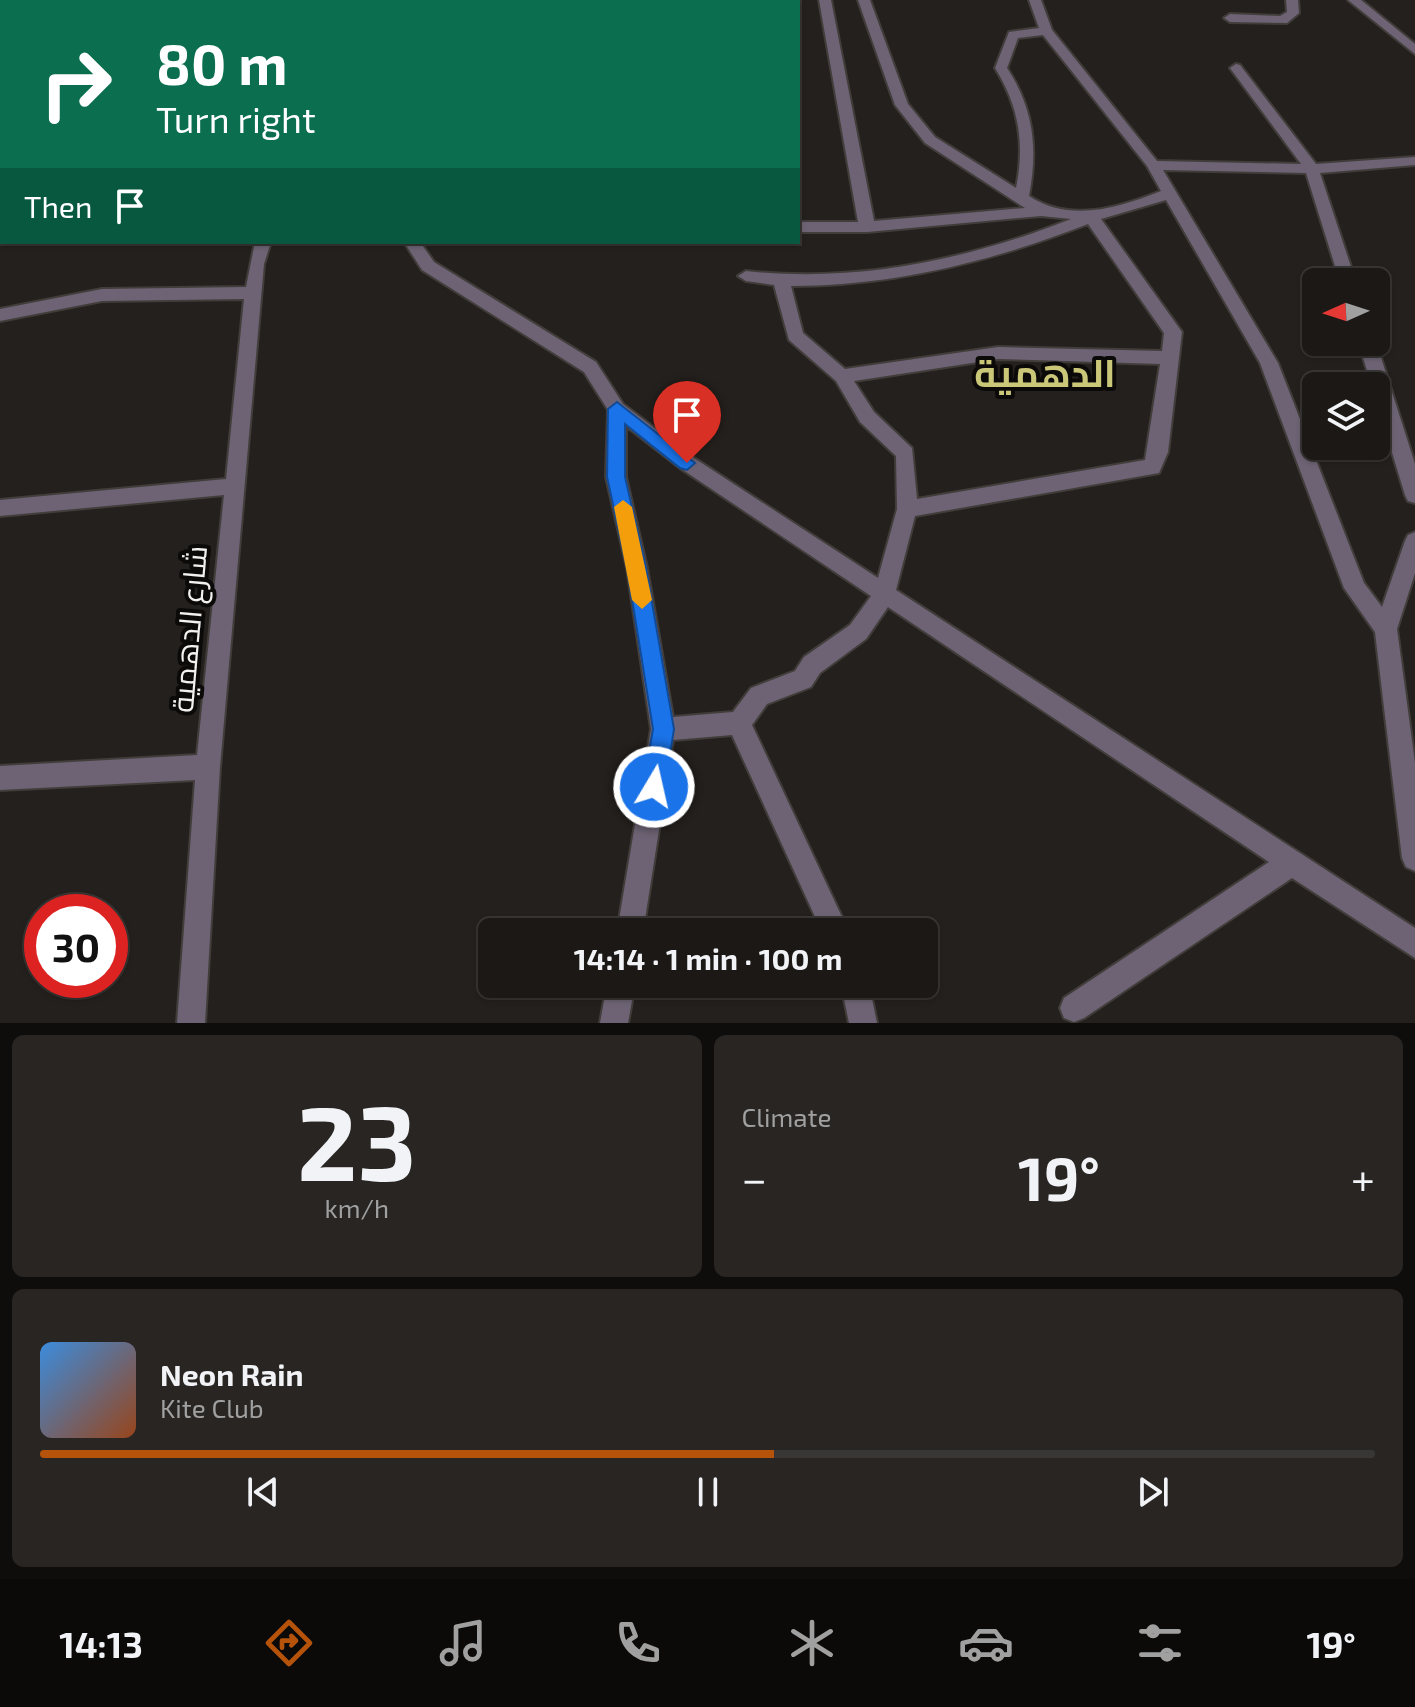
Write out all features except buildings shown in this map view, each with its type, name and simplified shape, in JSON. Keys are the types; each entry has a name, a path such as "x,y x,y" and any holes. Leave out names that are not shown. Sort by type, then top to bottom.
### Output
{"street":[{"path":"825,0 867,227"},
{"path":"864,0 902,105 930,140 1041,211"},
{"path":"1035,0 1046,31 1153,165 1269,363 1355,588 1386,629"},
{"path":"1230,18 1283,20 1293,13 1292,0"},
{"path":"1354,0 1415,50"},
{"path":"1021,198 1029,160 1024,115 1012,84 1001,68 1013,35 1046,31"},
{"path":"1236,68 1312,169 1344,268"},
{"path":"1153,165 1312,169 1415,161"},
{"path":"746,276 782,283 923,269 1053,233 1091,217 1137,206 1168,194"},
{"path":"800,227 867,227 1041,211 1091,217 1173,332 1158,452 1152,467 907,509"},
{"name":"شارع الدهمية","path":"191,1023 208,767 233,486 254,293 263,244"},
{"path":"413,244 428,266 590,367 617,409 687,463 1415,944"},
{"path":"663,729 739,723 759,696 803,679 812,665 858,632 885,593 907,509 905,453 867,417 842,376 795,336 782,283"},
{"path":"0,315 102,295 254,293"},
{"path":"842,376 998,353 1170,358"},
{"path":"1371,356 1415,495"},
{"path":"617,409 616,477 637,568 663,729 632,918"},
{"path":"0,508 233,486"},
{"path":"1415,541 1386,629 1415,858"},
{"path":"739,723 830,918"},
{"path":"0,778 208,767"},
{"path":"1074,1008 1292,862"},
{"path":"614,1023 618,998"},
{"path":"858,998 863,1023"}],"slow traffic":[{"path":"623,507 642,600"}],"district":[{"name":"الدهمية","path":"1045,374"}],"route":[{"path":"654,787 663,729 637,568 616,477 617,409 687,463"}]}
